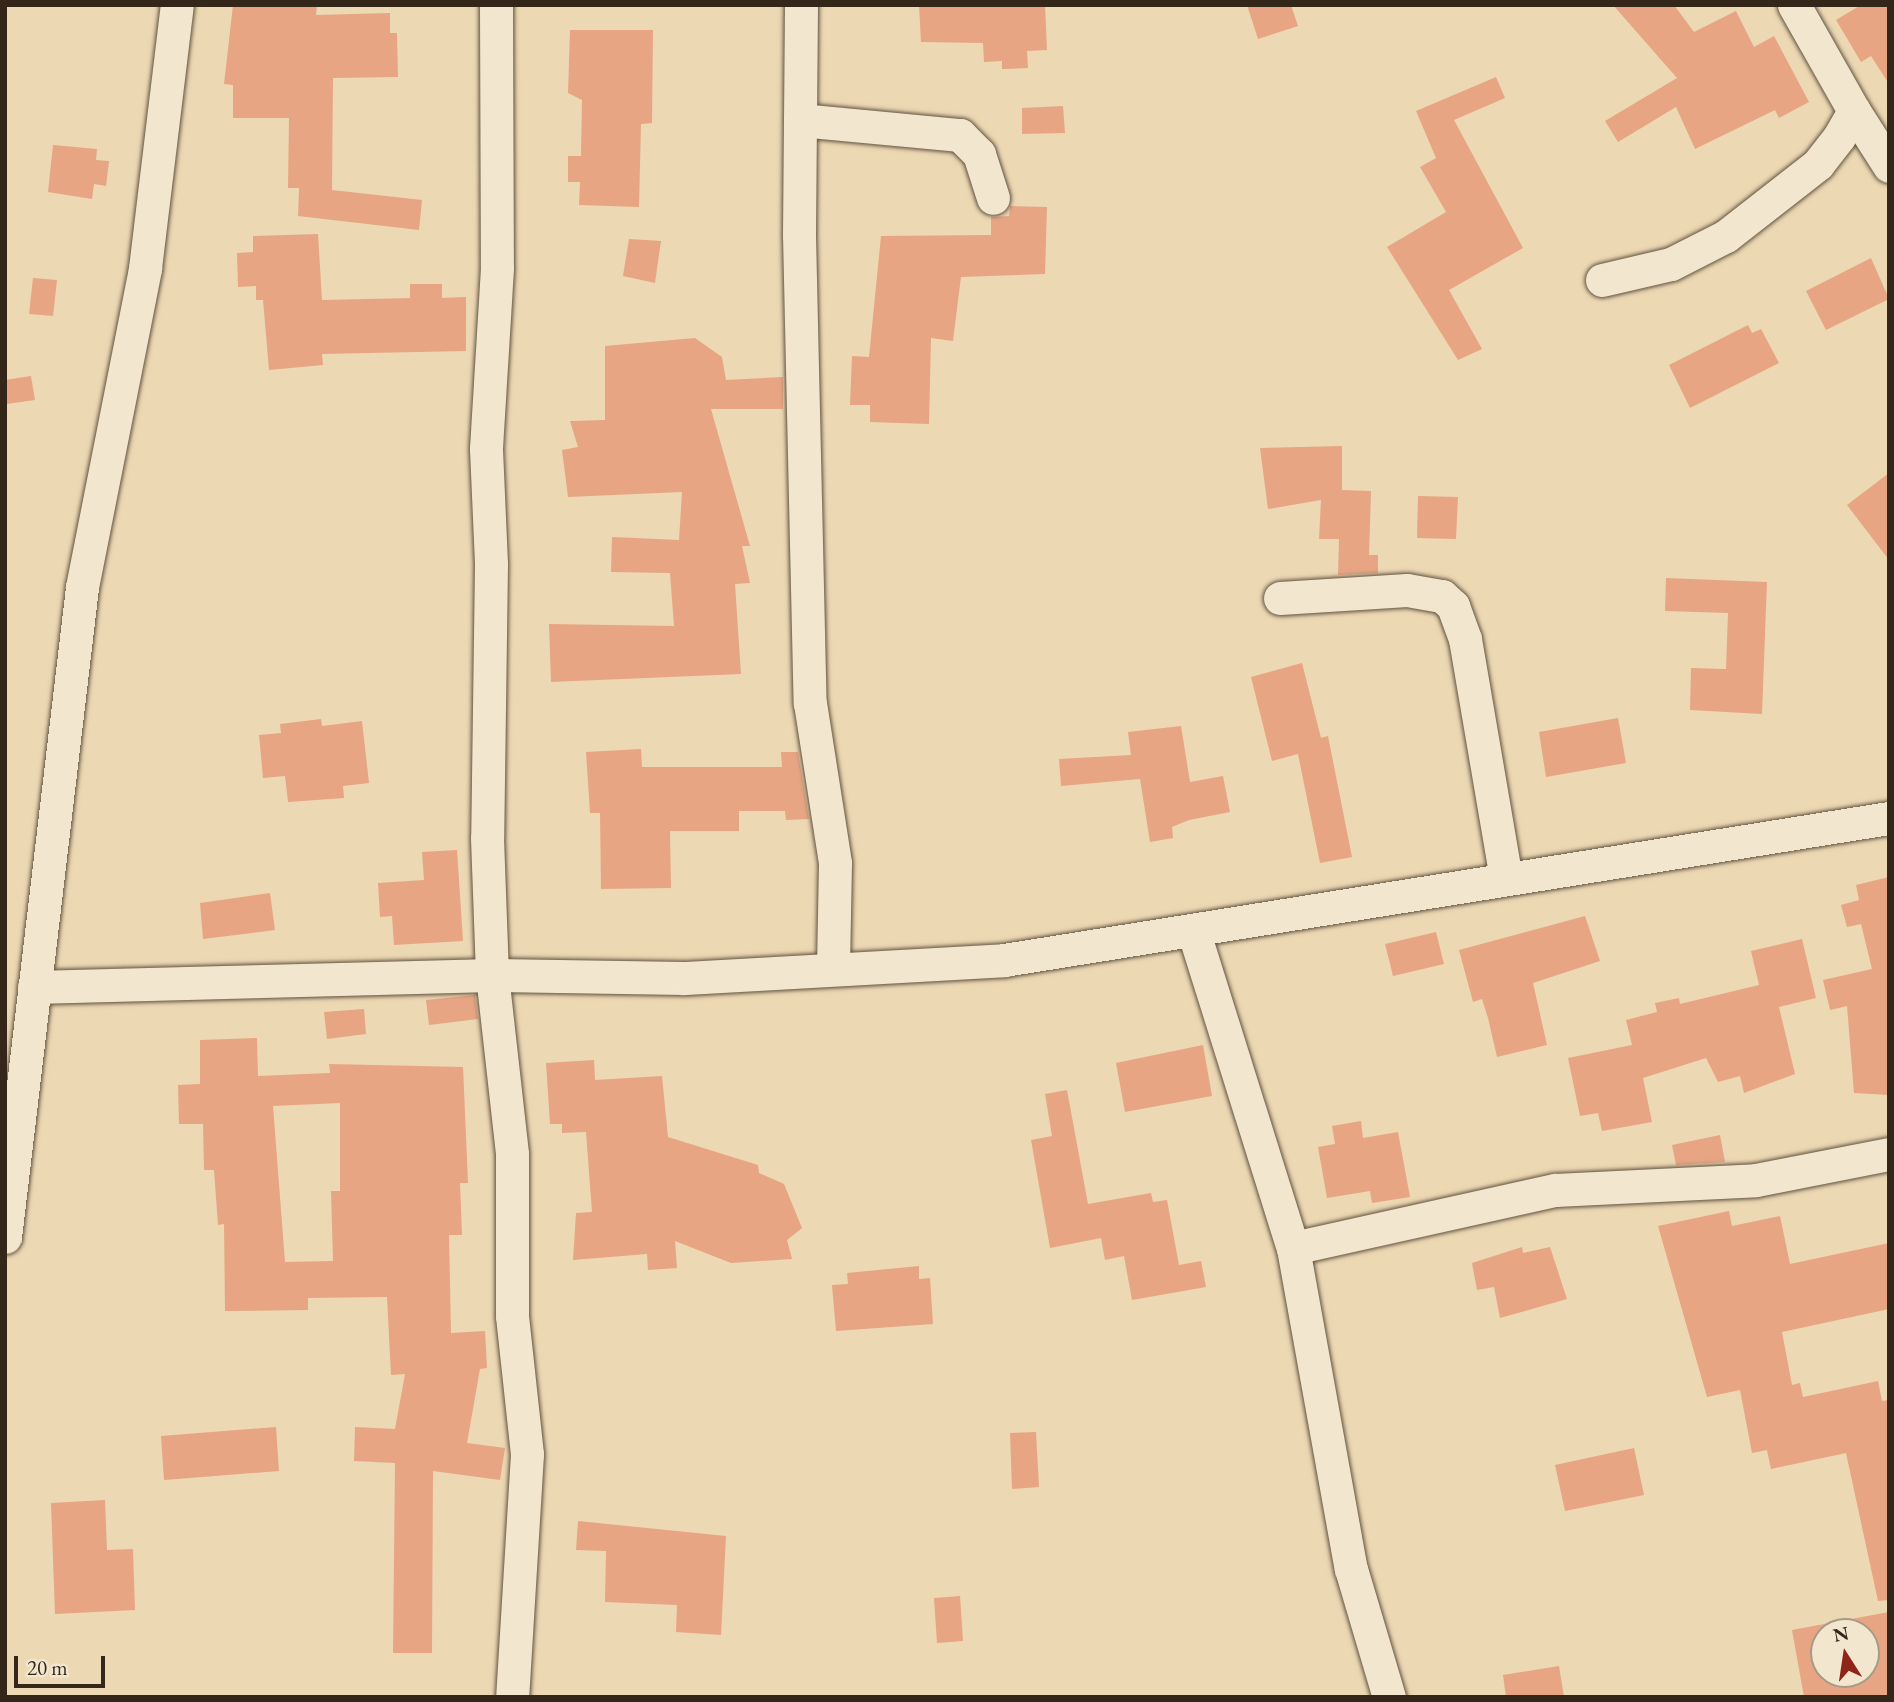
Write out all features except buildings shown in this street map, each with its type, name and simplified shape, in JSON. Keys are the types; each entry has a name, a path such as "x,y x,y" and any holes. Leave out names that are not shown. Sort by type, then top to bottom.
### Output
{"street":[{"path":"5,1237 18,1023 34,987 82,587 145,268 177,5"},
{"path":"496,5 496,268 486,449 492,975 512,1154 512,1315 527,1454 512,1697"},
{"path":"801,5 800,120 810,703 835,863 833,969"},
{"path":"1794,5 1854,111 1889,166"},
{"path":"1602,281 1671,264 1726,236 1818,164 1854,111"},
{"path":"800,120 960,135 979,154 993,198"},
{"path":"1280,597 1407,590 1442,596 1453,606 1465,639 1506,878"},
{"path":"34,987 492,975 684,978 1004,960 1194,933 1251,916 1889,818"},
{"path":"1194,933 1293,1248 1351,1569 1389,1697"},
{"path":"1293,1248 1555,1190 1756,1180 1889,1154"}]}
